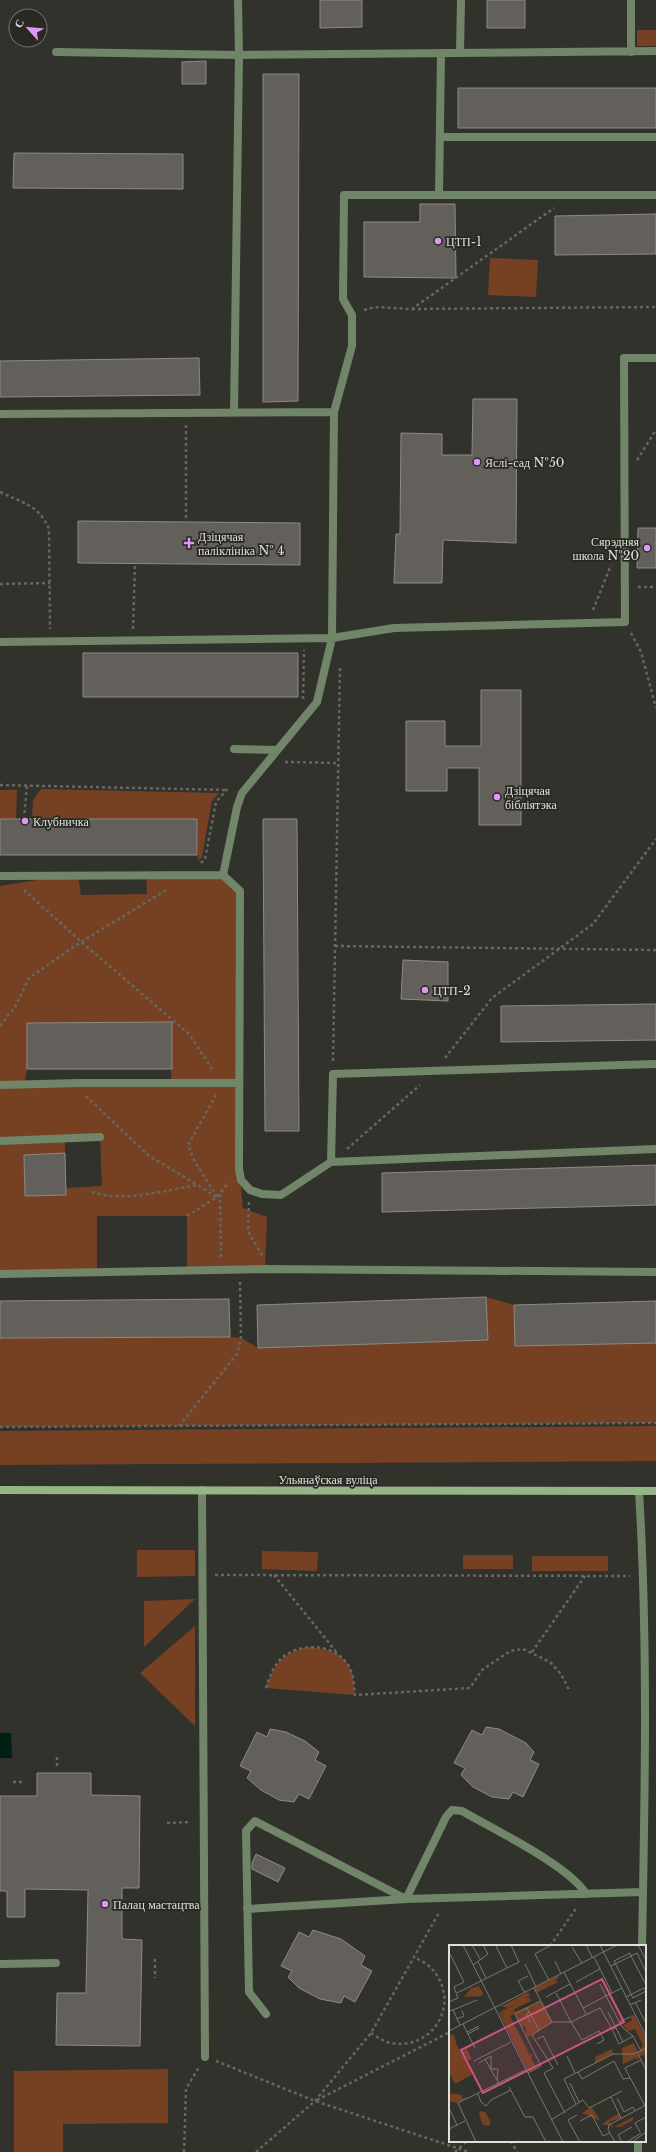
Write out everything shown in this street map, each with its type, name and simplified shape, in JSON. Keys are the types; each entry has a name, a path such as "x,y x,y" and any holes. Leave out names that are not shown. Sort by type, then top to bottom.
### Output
{"main road":[{"name":"Ульянаўская вуліца","path":"0,1490 656,1491"}],"lane":[{"path":"234,412 239,55 238,0"},
{"path":"460,53 461,0"},
{"path":"631,0 631,52"},
{"path":"56,52 239,55 656,51"},
{"path":"439,195 441,53"},
{"path":"441,137 656,137"},
{"path":"223,875 237,807 242,793 317,702 332,638 334,412 352,346 352,315 343,299 344,195 656,195"},
{"path":"0,642 332,638 394,628 625,622 624,358 656,358"},
{"path":"0,414 334,412"},
{"path":"234,749 277,750"},
{"path":"0,876 223,875 240,890 238,1083 239,1169 241,1180 250,1190 262,1194 281,1195 331,1162 656,1149"},
{"path":"331,1162 333,1074 656,1064"},
{"path":"0,1085 74,1083 238,1083"},
{"path":"0,1141 100,1137"},
{"path":"0,1274 269,1269 656,1272"},
{"path":"202,1490 205,2057"},
{"path":"639,1491 643,1576 645,1676 642,1945"},
{"path":"406,1899 446,1816 452,1810 462,1811 564,1871 580,1884 586,1894"},
{"path":"266,2014 249,1992 246,1831 255,1820 406,1899"},
{"path":"247,1909 406,1899 643,1892"},
{"path":"0,1964 56,1963"}],"path":[{"path":"412,309 573,195"},
{"path":"352,315 363,310 375,308 656,307"},
{"path":"186,413 186,522"},
{"path":"624,481 656,430"},
{"path":"0,492 34,508 43,516 49,529 49,641"},
{"path":"588,622 611,563"},
{"path":"133,640 135,564"},
{"path":"0,584 50,583"},
{"path":"625,586 656,587"},
{"path":"625,622 641,652 656,708"},
{"path":"333,1074 340,661"},
{"path":"284,762 338,763"},
{"path":"24,819 27,784"},
{"path":"0,785 27,784 227,790"},
{"path":"331,1162 436,1070 492,998 594,924 656,839"},
{"path":"9,876 81,942 189,1034 222,1083 188,1145 194,1160 217,1197"},
{"path":"0,1026 15,1007 29,978 81,942 173,886"},
{"path":"335,946 656,950"},
{"path":"74,1083 149,1156 217,1197"},
{"path":"187,1216 217,1197 239,1169"},
{"path":"92,1192 106,1196 141,1194 198,1185"},
{"path":"250,1190 248,1231 269,1269"},
{"path":"220,1194 221,1270"},
{"path":"178,1426 237,1354 240,1338 240,1270"},
{"path":"0,1427 656,1423"},
{"path":"202,1575 643,1576"},
{"path":"274,1575 351,1670 355,1695 470,1688 482,1670 510,1651 523,1649 532,1652 550,1662 561,1674 570,1692"},
{"path":"532,1652 585,1576"},
{"path":"266,1688 278,1662 292,1651 307,1646 324,1648 340,1656"},
{"path":"57,1757 57,1767"},
{"path":"14,1782 26,1782"},
{"path":"167,1823 180,1823"},
{"path":"551,1945 586,1894"},
{"path":"256,2152 315,2102 371,2033 447,1898"},
{"path":"371,2033 386,2042 404,2044 421,2039 434,2029 443,2014 445,1997 440,1980 429,1966 414,1957"},
{"path":"155,1959 155,1978"},
{"path":"315,2102 449,2033"},
{"path":"184,2152 186,2089 205,2057 315,2102 469,2152"},
{"path":"455,2152 466,2142"},
{"path":"512,2142 517,2152"}],"shaded area":[{"path":"637,30 656,30 656,46 637,46"},
{"path":"490,258 538,260 536,297 488,295"},
{"path":"41,789 219,793 212,801 202,857 198,861 197,819 32,819 33,800"},
{"path":"0,790 17,790 16,819 0,819"},
{"path":"146,875 223,875 240,891 239,1169 243,1208 267,1217 265,1269 187,1271 187,1216 97,1216 97,1271 0,1274 0,886 62,876 78,876 81,895 147,894","holes":["172,1022 171,1083 24,1084 27,1069 27,1023","100,1137 102,1186 66,1188 66,1195 25,1196 24,1155 65,1153 65,1139"]},
{"path":"486,1297 514,1305 515,1346 656,1343 656,1423 0,1427 0,1338 229,1337 241,1338 258,1348 488,1340"},
{"path":"656,1426 656,1461 0,1465 0,1431"},
{"path":"137,1550 195,1550 195,1576 137,1577"},
{"path":"262,1551 318,1552 317,1571 262,1569"},
{"path":"463,1555 513,1555 513,1569 463,1569"},
{"path":"532,1556 608,1556 608,1571 532,1571"},
{"path":"195,1599 144,1647 144,1601"},
{"path":"195,1626 195,1726 140,1673"},
{"path":"307,1647 327,1650 344,1659 352,1673 355,1695 266,1688 272,1672 280,1661 291,1653"},
{"path":"0,1733 11,1733 12,1758 0,1758"},
{"path":"168,2069 168,2123 63,2124 63,2152 14,2152 14,2071"}],"building":[{"path":"320,0 362,0 362,27 320,28"},
{"path":"487,0 525,0 525,28 487,28"},
{"path":"206,61 206,84 182,84 182,62"},
{"path":"263,74 299,74 298,401 263,402"},
{"path":"458,88 656,88 656,128 458,128"},
{"path":"14,153 183,154 183,189 13,188"},
{"path":"420,204 455,204 456,278 364,277 364,222 420,222"},
{"path":"656,214 656,254 555,255 555,216"},
{"path":"199,358 200,395 0,397 0,361"},
{"path":"473,399 517,399 516,543 443,540 442,583 394,583 396,534 400,534 401,433 442,434 442,455 472,455"},
{"name":"Дзіцячая паліклініка № 4","path":"78,521 300,523 300,565 78,563"},
{"name":"Сярэдняя школа №20","path":"638,528 656,528 656,568 637,568"},
{"path":"83,653 298,653 298,697 83,697"},
{"path":"481,690 521,690 521,825 479,825 479,768 447,768 447,791 406,791 406,721 445,721 445,746 481,746"},
{"path":"0,819 197,819 197,855 0,855"},
{"path":"263,819 297,819 299,1131 265,1131"},
{"path":"403,960 448,962 448,1001 401,999"},
{"path":"656,1004 656,1040 501,1042 501,1006"},
{"path":"172,1022 172,1069 27,1069 27,1023"},
{"path":"65,1153 66,1195 25,1196 24,1155"},
{"path":"656,1165 656,1205 382,1212 382,1173"},
{"path":"486,1297 488,1340 258,1348 257,1305"},
{"path":"229,1299 230,1337 0,1338 0,1301"},
{"path":"656,1301 656,1343 515,1346 514,1305"},
{"path":"486,1727 499,1729 526,1743 534,1752 530,1760 539,1764 523,1797 513,1792 509,1799 492,1797 473,1787 461,1775 465,1768 454,1763 472,1730 482,1735"},
{"path":"270,1729 286,1732 305,1741 319,1752 315,1760 326,1766 309,1799 299,1794 294,1802 279,1800 261,1790 247,1778 251,1771 240,1766 257,1732 267,1737"},
{"name":"Палац мастацтва","path":"37,1773 91,1773 91,1795 140,1796 139,1888 122,1888 122,1939 142,1940 140,2046 56,2045 57,1993 86,1993 88,1890 25,1889 25,1917 7,1917 7,1891 0,1891 0,1796 37,1796"},
{"path":"256,1854 285,1868 278,1882 252,1869 252,1863"},
{"path":"313,1930 341,1939 365,1956 361,1965 372,1971 355,2002 344,1996 341,2003 320,1999 299,1988 288,1977 292,1971 281,1966 299,1932 309,1937"}],"place":[{"name":"ЦТП-1","path":"438,241"},
{"name":"Яслі-сад №50","path":"477,462"},
{"name":"Дзіцячая паліклініка № 4","path":"189,543"},
{"name":"Сярэдняя школа №20","path":"647,548"},
{"name":"Дзіцячая бібліятэка","path":"497,797"},
{"name":"Клубничка","path":"25,821"},
{"name":"ЦТП-2","path":"425,990"},
{"name":"Палац мастацтва","path":"105,1904"}]}
